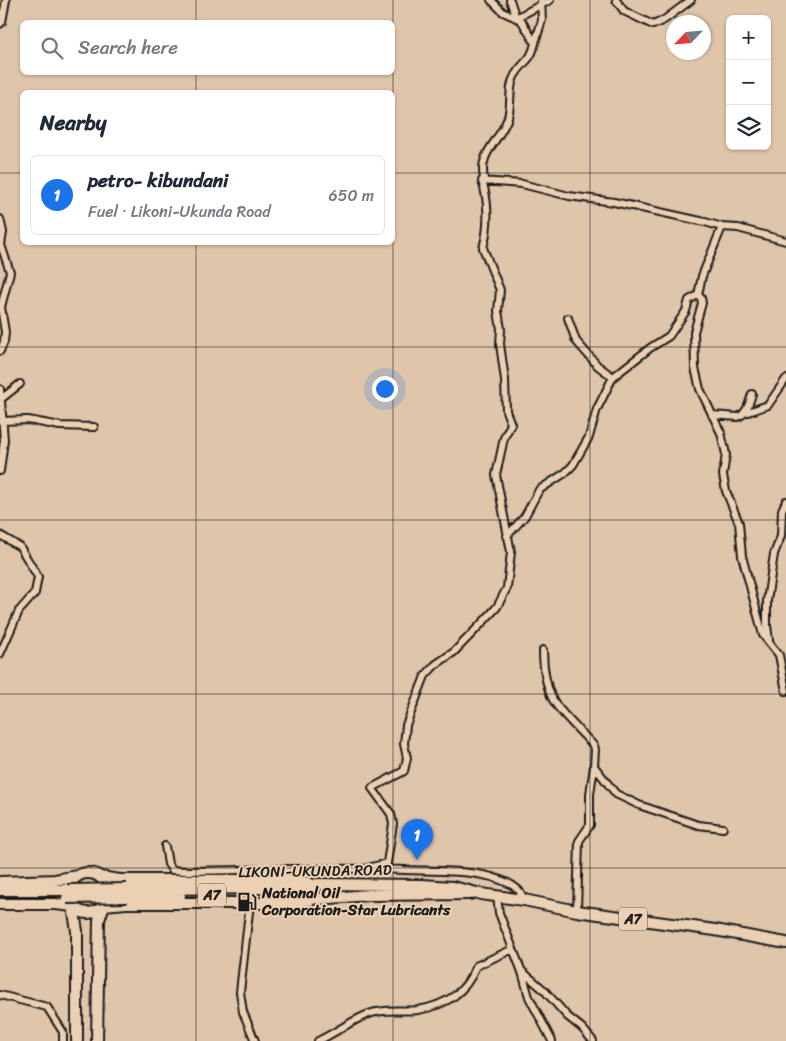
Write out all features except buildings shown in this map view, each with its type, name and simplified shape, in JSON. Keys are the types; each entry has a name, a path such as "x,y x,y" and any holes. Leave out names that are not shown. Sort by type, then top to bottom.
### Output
{"highway":[{"path":"0,882 55,880 89,873 120,880 292,880 318,884"},
{"path":"78,876 70,884 69,899 79,911 87,913 98,911 104,905 126,903 292,903 318,899"},
{"path":"97,1041 99,920 108,898 108,890 100,877"},
{"name":"LIKONI-UKUNDA ROAD","path":"0,898 67,898 298,891 318,884 422,885 453,887 481,894 524,900 577,911 715,930 786,943"},
{"name":"LIKONI-UKUNDA ROAD","path":"0,890 298,891 318,899 368,895 450,896 481,894"},
{"path":"0,904 55,904 73,906"},
{"path":"73,906 77,931 78,1041"}],"street":[{"path":"0,24 6,0"},
{"path":"491,0 503,12 522,20 535,43"},
{"path":"510,0 516,18"},
{"path":"516,18 541,2 550,0"},
{"path":"616,0 624,11 653,25 664,20 691,0"},
{"path":"368,868 386,863 393,824 391,814 372,788 404,771 407,758 404,744 406,725 428,671 454,652 498,607 507,588 511,552 496,475 504,438 511,424 506,411 505,380 500,344 501,329 498,311 500,290 482,248 487,234 487,220 486,192 482,181 484,178 482,169 484,157 502,132 508,118 515,74 532,55 542,20 541,2"},
{"path":"482,181 522,184 569,196 614,202 722,227 738,228 786,241"},
{"path":"0,219 3,232 1,245 10,272 0,307 5,332 4,342 0,351"},
{"path":"722,227 702,276 698,295 702,303 694,332 695,368 700,389 721,434 726,454 724,475 726,491 739,523 742,556 763,635 779,655 786,691"},
{"path":"507,536 525,516 539,490 565,473 573,464 588,437 597,409 613,377 650,348 669,336 686,311 689,300 698,295"},
{"path":"568,318 576,341 598,366 613,377"},
{"path":"746,410 748,412 768,405 786,379"},
{"path":"1,399 20,384"},
{"path":"0,389 4,440 0,471"},
{"path":"712,415 738,418 742,416 752,394"},
{"path":"1,420 28,420 60,426 94,427"},
{"path":"769,642 766,624 767,601 774,554 781,536 782,510 786,501"},
{"path":"0,535 20,547 38,577 35,593 19,611 0,654"},
{"path":"543,650 543,663 548,687 555,703 594,746 594,766 590,794 590,824 579,841 577,911"},
{"path":"594,766 616,794 639,805 698,825 723,828"},
{"path":"165,846 168,864 172,870 368,868 466,872 510,884 523,894 524,900"},
{"path":"497,896 499,913 530,997 552,1041"},
{"path":"250,903 240,992 243,1012 255,1041"},
{"path":"318,1041 327,1039 369,1014 384,1010 418,1010 445,1002 464,988 471,980 476,966 513,949"},
{"path":"522,972 544,990 593,1041"},
{"path":"0,995 47,1007 63,1032 63,1041"}],"place":[{"name":"petro- kibundani","path":"417,860"},
{"name":"National Oil Corporation-Star Lubricants","path":"247,902"}]}
